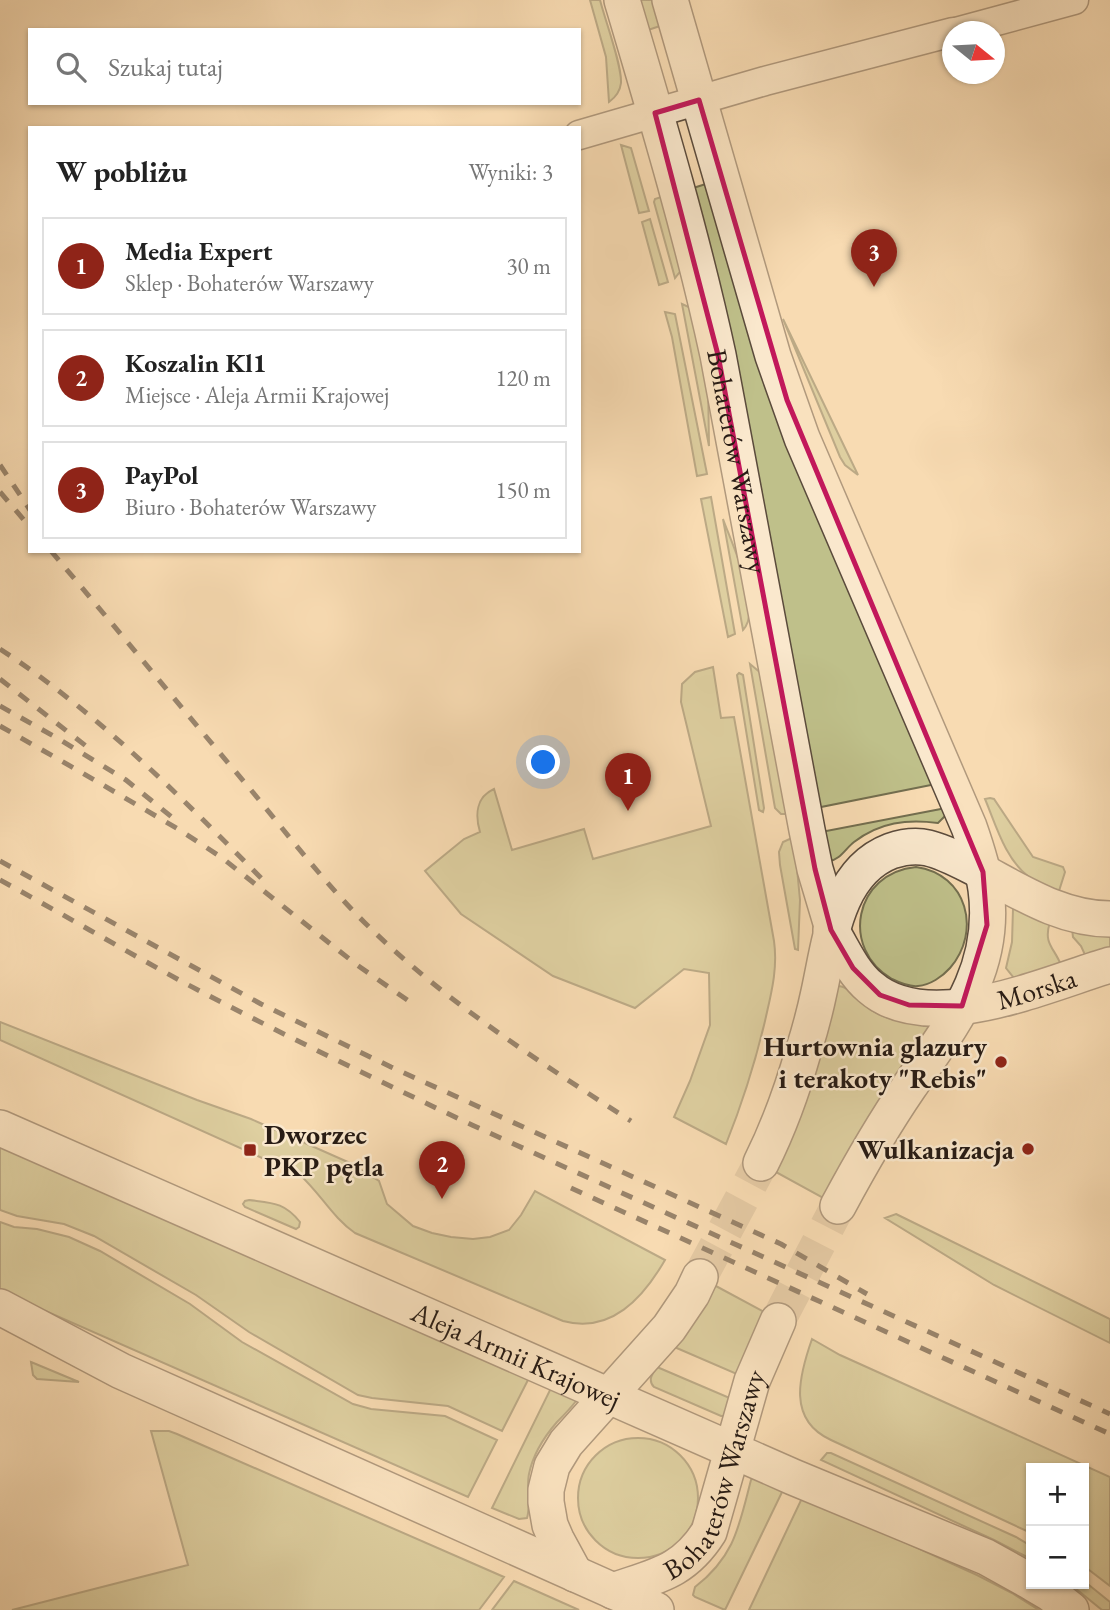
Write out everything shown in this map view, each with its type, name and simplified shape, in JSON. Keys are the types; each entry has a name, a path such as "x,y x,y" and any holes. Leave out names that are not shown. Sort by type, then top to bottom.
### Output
{"street":[{"name":"Bohaterów Warszawy","path":"622,0 690,234 718,355 807,830 832,928 819,993 803,1052 780,1122 761,1163"},
{"name":"Bohaterów Warszawy","path":"670,0 787,400 953,788 983,872"},
{"path":"995,21 1074,0"},
{"path":"581,134 942,35"},
{"path":"962,1006 909,1005 880,995 863,981 832,928 852,882 880,856 893,850 926,847 944,853 1061,911 1087,918 1110,919"},
{"path":"838,1206 883,1127 957,1018 971,989 984,949 988,910 983,872"},
{"name":"Morska","path":"962,1006 1000,1000 1110,965"},
{"name":"Aleja Armii Krajowej","path":"0,1128 822,1490 986,1557 1026,1579"},
{"path":"575,1574 550,1525 546,1490 549,1476 566,1443 669,1328 685,1306 700,1277"},
{"path":"0,1307 121,1371 656,1610"},
{"name":"Bohaterów Warszawy","path":"613,1591 675,1568 695,1552 709,1532 752,1381 778,1321"},
{"name":"Aleja Armii Krajowej","path":"1043,1589 1071,1610"}],"highlighted area":[{"path":"699,100 787,400 983,872 987,925 962,1006 909,1005 880,995 853,968 831,930 815,869 718,355 655,113"}],"green space":[{"path":"590,0 600,0 621,75 617,94 609,102 606,57"},
{"path":"636,0 656,0 663,25 645,31"},
{"path":"621,145 631,148 649,211 639,213"},
{"path":"709,183 936,784 816,808 690,189"},
{"path":"664,196 682,269 675,278 654,202"},
{"path":"650,219 668,282 659,285 642,222"},
{"path":"682,304 691,308 708,380 709,446"},
{"path":"665,312 675,314 707,474 697,476"},
{"path":"783,319 858,475 845,465 840,457"},
{"path":"711,497 735,634 728,637 701,499"},
{"path":"723,519 748,592 750,607 743,630"},
{"path":"750,664 762,674 790,814 781,814 775,808"},
{"path":"713,667 721,718 734,717 775,951 773,981 761,1037 743,1099 726,1144 674,1117 710,1025 709,973 684,969 635,1008 553,976 461,914 425,871 464,839 480,832 478,807 488,792 494,789 512,850 584,829 593,859 711,826 681,702 682,684 695,672"},
{"path":"737,675 743,675 763,812 759,810"},
{"path":"985,799 994,799 1033,857 1063,867 1065,872 1058,894 1032,880 1014,861 1002,841"},
{"path":"946,808 945,816 938,823 915,821 884,826 864,835 840,856 829,861 821,832"},
{"path":"794,837 800,900 798,950 795,949 779,852 783,842"},
{"path":"916,867 933,872 958,892 967,922 960,953 950,968 931,982 915,986 892,979 876,966 865,950 860,932 861,914 867,897 879,883 895,872"},
{"path":"1014,907 1050,922 1049,941 1061,965 1014,978 1006,968 1012,942"},
{"path":"1072,929 1110,933 1110,950 1086,957 1073,937"},
{"path":"839,986 847,989 877,1014 898,1021 927,1025 930,1029 825,1199 774,1171 834,989"},
{"path":"0,1022 251,1119 350,1163 379,1181 387,1204 413,1226 432,1233 473,1239 490,1237 509,1230 535,1191 665,1260 647,1287 624,1310 596,1322 580,1324 563,1321 355,1233 300,1175 0,1040"},
{"path":"0,1143 530,1376 502,1431 448,1406 358,1395 249,1332 196,1295 94,1236 64,1224 17,1216 0,1210"},
{"path":"249,1200 283,1207 300,1222 299,1227 296,1229 245,1207 243,1204"},
{"path":"896,1214 1110,1319 1110,1343 994,1285 885,1218"},
{"path":"0,1222 69,1237 100,1251 190,1304 242,1342 353,1404 371,1409 445,1416 497,1440 468,1497 0,1291"},
{"path":"714,1285 766,1313 739,1375 672,1346"},
{"path":"812,1339 840,1355 1079,1463 1026,1463 1026,1531 817,1431 802,1409 800,1396 803,1368"},
{"path":"31,1362 79,1382 37,1379 33,1375"},
{"path":"657,1367 732,1399 724,1416 654,1387 651,1379"},
{"path":"552,1386 574,1397 576,1401 552,1428 536,1453 528,1479 527,1518 519,1519 492,1508"},
{"path":"151,1431 177,1434 504,1577 479,1610 12,1610 188,1565"},
{"path":"638,1438 661,1442 681,1455 694,1475 698,1498 694,1521 681,1541 661,1554 638,1558 615,1554 595,1541 582,1521 578,1498 582,1475 595,1455 615,1442"},
{"path":"827,1453 831,1453 1016,1537 1026,1543 1026,1556 994,1540 821,1460"},
{"path":"1089,1468 1110,1477 1110,1586 1089,1570"},
{"path":"754,1477 784,1488 725,1610 693,1595 695,1587 719,1564 734,1539"},
{"path":"803,1496 977,1575 1039,1610 749,1610"},
{"path":"514,1581 579,1610 492,1610"},
{"path":"1089,1585 1110,1602 1110,1610 1102,1610 1076,1589 1089,1589"}],"tunnel":[{"path":"700,1277 761,1163"},
{"path":"778,1321 838,1206"}],"railway":[{"path":"0,465 28,507"},
{"path":"0,492 28,525"},
{"path":"53,553 307,858 365,923 459,1004 527,1053 631,1121"},
{"path":"0,649 105,728 262,879"},
{"path":"0,679 86,746"},
{"path":"0,706 126,780 173,818"},
{"path":"0,726 178,829 221,857 357,965 413,1004"},
{"path":"0,861 261,1004 391,1067 781,1244 867,1294"},
{"path":"0,880 181,981 399,1090 1110,1414"},
{"path":"571,1188 1110,1434"}],"place":[{"name":"PayPol","path":"874,287"},
{"name":"Media Expert","path":"628,811"},
{"name":"Hurtownia glazury i terakoty \"Rebis\"","path":"1001,1062"},
{"name":"Wulkanizacja","path":"1028,1149"},
{"name":"Dworzec PKP pętla","path":"250,1150"},
{"name":"Koszalin Kl1","path":"442,1199"}]}
